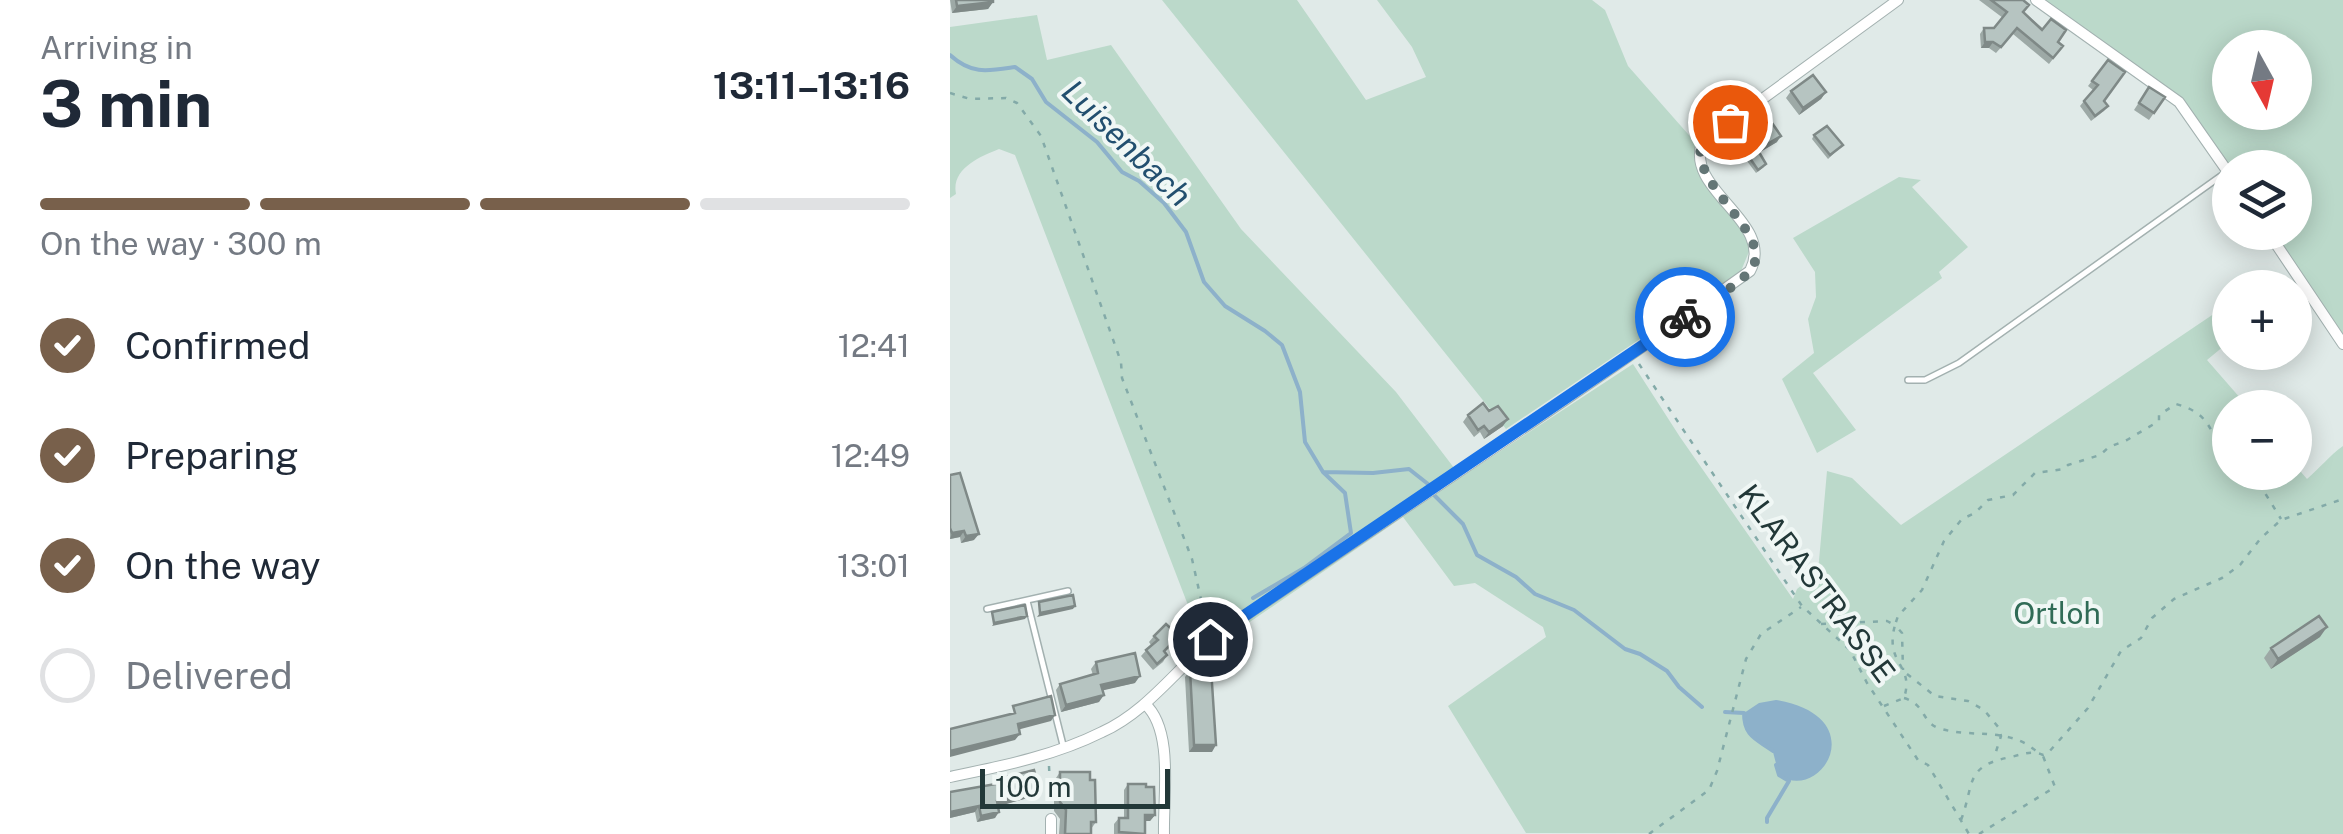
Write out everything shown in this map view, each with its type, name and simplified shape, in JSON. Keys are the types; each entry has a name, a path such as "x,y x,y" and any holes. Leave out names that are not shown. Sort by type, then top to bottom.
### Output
{"street":[{"path":"950,777 1048,755 1106,731 1145,704 1210,639 1750,271 1756,251 1741,219 1700,163 1702,143 1898,0"},
{"path":"2036,0 2178,102 2212,150"},
{"path":"2280,250 2343,344"},
{"path":"1145,704 1153,711 1164,734 1164,834"},
{"path":"1051,819 1051,834"}],"lane":[{"path":"1908,380 1925,380 1958,363 2212,185"},
{"path":"988,609 1068,592"},
{"path":"1027,600 1064,748"}],"path":[{"path":"950,93 970,100 1006,98 1017,103 1041,136 1121,362 1122,378 1192,559 1210,639"},
{"name":"KLARASTRASSE","path":"1632,355 1802,606 1850,650 1918,760 1928,765 1969,834"},
{"path":"1994,760 2000,734 1984,710 1968,701 1935,696 1905,672 1891,651 1898,616 1922,590 1944,541 1962,518 1975,513 1988,500 2013,495 2035,473 2064,470 2068,465 2100,455 2159,421 2159,416 2176,404 2193,410 2212,428"},
{"path":"2263,490 2282,520"},
{"path":"2043,755 2088,708 2121,651 2142,638 2152,618 2174,598 2211,584 2240,565 2261,538 2282,520 2343,499"},
{"path":"1650,834 1709,790 1740,673 1757,639 1802,606"},
{"path":"1821,624 1886,622 1895,626 1902,634 1904,698"},
{"path":"1904,698 1922,708 1928,723 1936,727 1968,734 2000,734 2019,739 2043,755 2055,787 1979,834"},
{"path":"1884,706 1904,698"},
{"path":"1960,821 1971,778 1980,767 1994,760 2036,752"},
{"path":"1048,755 1051,819"}],"green space":[{"path":"1162,0 1297,0 1366,100 1426,77 1412,47 1377,0 1592,0 1605,10 1628,66 1703,151 1696,160 1747,219 1753,242 1741,271 1506,429"},
{"path":"2040,0 2343,0 2343,340 2312,294 2312,270 2296,270 2282,250 2312,250 2312,150 2217,150 2180,101"},
{"name":"Ortloh","path":"1037,15 1047,60 1111,45 1241,229 1396,392 1461,477 1633,364 1793,599 1797,589 1818,572 1827,471 1852,478 1901,525 2212,315 2212,356 2207,360 2233,390 2212,390 2212,490 2312,490 2312,474 2343,446 2343,834 1526,833 1448,706 1546,637 1543,627 1475,583 1454,586 1403,517 1206,652 1015,155 999,149 975,160 962,171 956,194 950,198 950,27"},
{"path":"1899,177 1921,180 1912,187 1968,247 1939,272 1942,278 1813,373 1856,430 1817,453 1782,379 1814,353 1808,319 1816,297 1815,272 1793,238"}],"water":[{"path":"1776,700 1806,709 1824,723 1831,739 1830,755 1810,778 1795,781 1779,775 1773,752 1746,728 1744,713 1759,703"}],"building":[{"path":"956,0 993,0 993,2 957,6"},
{"path":"1991,0 2023,0 2029,5 2023,12 2042,30 2051,19 2066,30 2058,42 2063,46 2053,58 2017,28 2001,47 1985,42 1984,28 1994,28 2007,12"},
{"path":"2108,60 2125,72 2104,101 2108,106 2095,116 2084,101 2098,85 2092,81"},
{"path":"1813,75 1826,92 1803,108 1791,91"},
{"path":"2149,87 2165,97 2154,113 2139,103"},
{"path":"1763,110 1781,136 1762,147 1745,124"},
{"path":"1827,126 1843,145 1830,155 1814,135"},
{"path":"1756,147 1766,164 1758,170 1747,154"},
{"path":"1483,403 1489,411 1498,406 1508,419 1489,432 1484,426 1478,430 1468,415"},
{"path":"960,473 979,534 966,536 964,531 952,533 950,528 950,475"},
{"path":"1073,595 1075,606 1040,613 1039,602"},
{"path":"1025,605 1027,616 994,623 992,612"},
{"path":"2319,616 2327,627 2278,659 2271,648"},
{"path":"1166,624 1179,636 1157,664 1146,650 1158,640 1154,636"},
{"path":"1135,653 1140,676 1101,685 1104,695 1066,705 1060,684 1098,673 1096,662"},
{"path":"1211,668 1216,745 1194,745 1190,670"},
{"path":"1051,696 1055,715 1018,724 1020,734 950,751 950,729 1015,713 1013,706"},
{"path":"1034,770 1040,790 997,801 999,812 981,816 979,806 950,812 950,792 1007,782 1006,777"},
{"path":"1060,772 1090,772 1090,780 1095,780 1096,822 1091,822 1091,834 1065,834"},
{"path":"1128,784 1154,787 1155,815 1145,815 1145,834 1119,832 1119,818 1128,818"}],"waterway":[{"name":"Luisenbach","path":"950,55 973,69 1015,67 1032,79 1046,102 1097,142 1122,172 1164,203 1186,232 1204,282 1225,306 1282,345 1300,392 1305,442 1323,472 1409,469 1428,484"},
{"path":"1253,598 1304,568 1351,533 1345,493 1323,472"},
{"path":"1435,496 1463,524 1477,555 1516,577 1535,594 1574,610 1625,649 1667,671 1702,707"},
{"path":"1725,712 1744,713 1749,732 1773,751"},
{"path":"1767,822 1789,781 1779,775 1776,765"}],"way so far":[{"path":"1685,317 1750,271 1756,260 1756,251 1741,219 1700,163 1702,143 1730,122"}],"route":[{"path":"1210,639 1685,317"}]}
